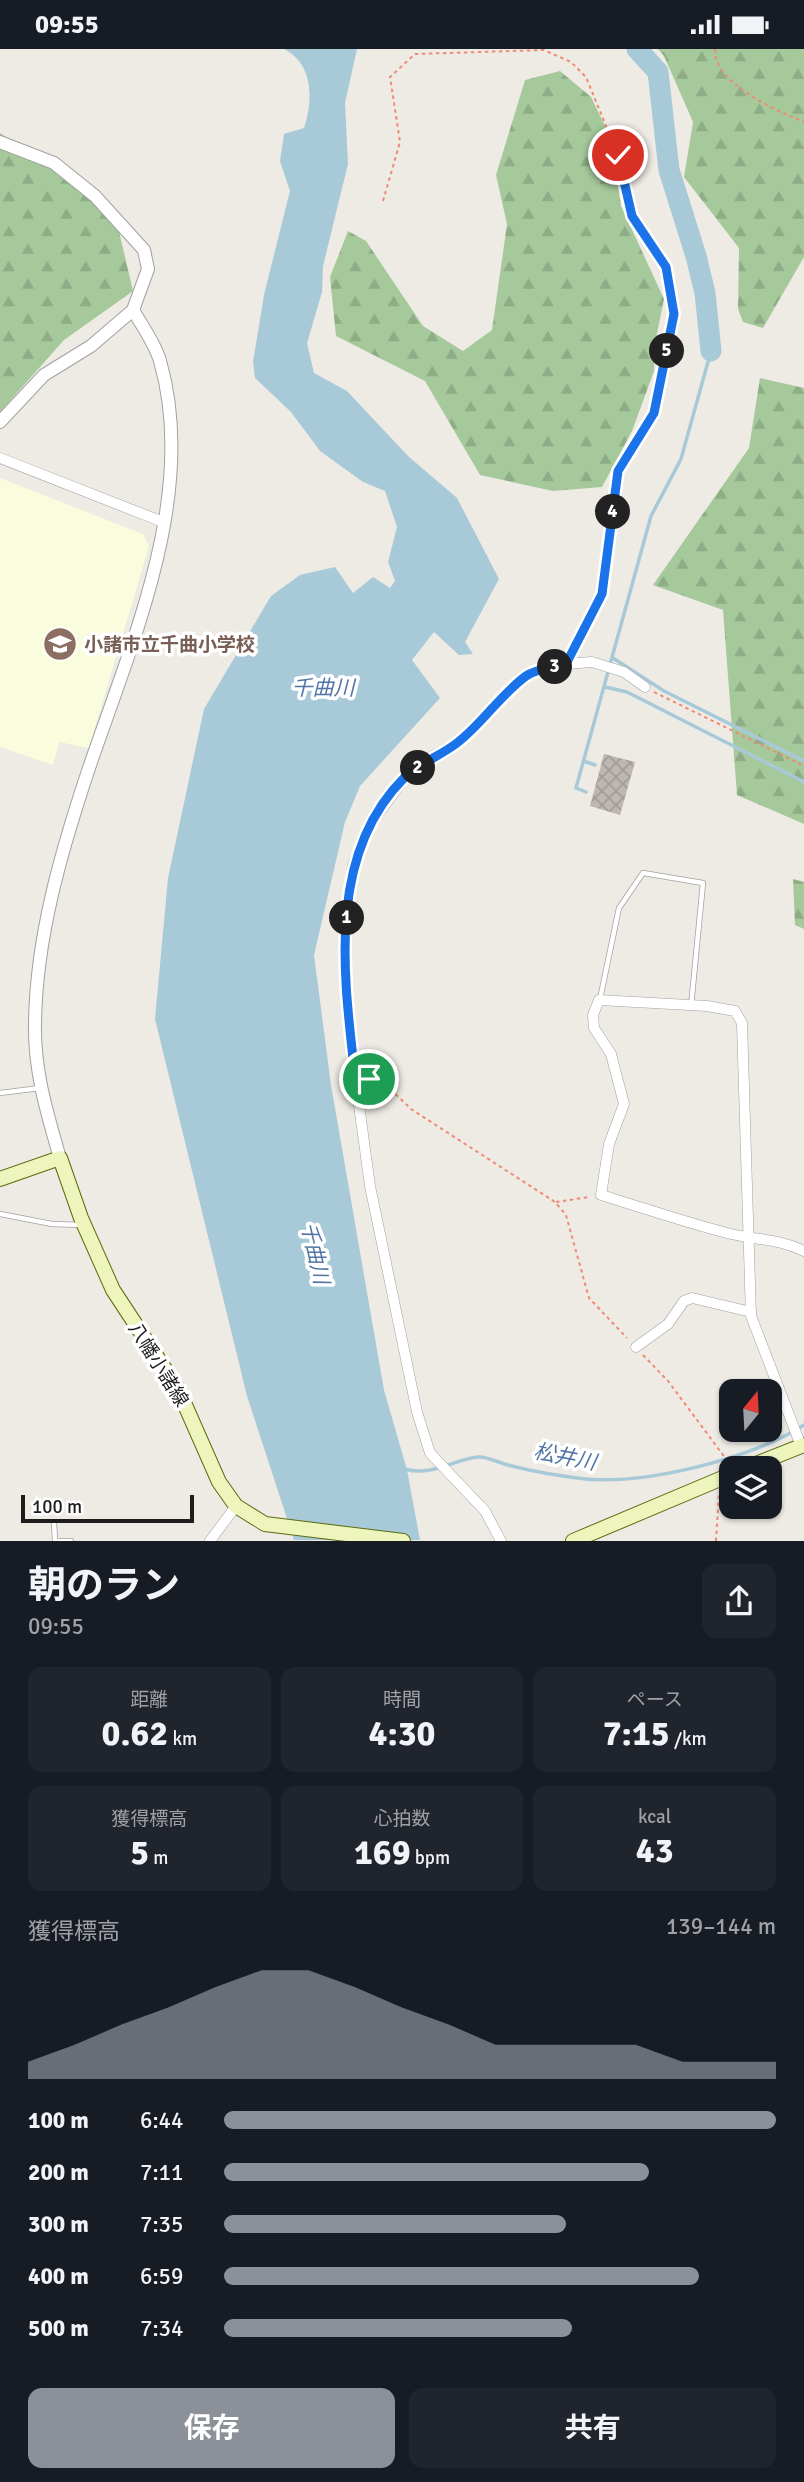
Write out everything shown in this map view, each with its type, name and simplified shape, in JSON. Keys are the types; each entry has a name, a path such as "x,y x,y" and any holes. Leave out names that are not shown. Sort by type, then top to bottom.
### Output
{"main road":[{"path":"0,1179 60,1158"},
{"name":"八幡小諸線","path":"60,1158 84,1224 113,1290 178,1389 219,1482 236,1506 265,1524 403,1541"},
{"path":"777,1456 803,1446"},
{"path":"573,1541 719,1478"}],"street":[{"path":"0,142 54,163 95,196 144,250 148,269 133,310 91,346 44,375 0,422"},
{"path":"60,1158 40,1088 35,1024 40,965 55,883 87,774 143,612 163,522 172,453 168,397 160,358 133,310"},
{"path":"0,458 163,522"},
{"path":"501,1541 485,1511 438,1465 426,1443 370,1185 355,1076 346,994 347,905 353,865 370,824 404,779 431,757 457,743 527,675 566,664 592,662 624,672 645,687"},
{"path":"803,1446 751,1312 750,1238 742,1023 735,1011 599,1000 593,1015 594,1028 611,1054 624,1104 609,1144 601,1195 750,1238 784,1241 804,1251"},
{"path":"636,1347 668,1324 684,1301 692,1298 751,1312"},
{"path":"210,1541 236,1506"}],"lane":[{"path":"599,1000 619,908 643,873 703,883 691,1006"},
{"path":"0,1093 40,1088"},
{"path":"0,1214 52,1224 84,1224"},
{"path":"54,1521 56,1541 71,1541"}],"path":[{"path":"715,49 715,56 724,75 755,98 804,122"},
{"path":"383,201 400,142 390,77 399,67 415,54 544,50 570,62 586,77 618,155 632,216 666,267 674,314 654,413 618,471 602,594 566,664"},
{"path":"645,687 804,766"},
{"path":"355,1076 383,1082 411,1109 555,1202 601,1195"},
{"path":"716,1541 719,1519"}],"shaded area":[{"name":"小諸市立千曲小学校","path":"0,478 143,534 149,546 89,748 59,742 53,765 0,747"}],"green space":[{"path":"658,49 804,49 804,257 763,328 743,322 738,309 739,248 684,177 693,122 664,56"},
{"path":"560,71 591,97 611,138 621,206 664,299 655,343 654,371 632,431 602,487 553,491 480,475 425,381 336,336 330,277 348,231 366,241 423,326 463,351 492,330 507,224 496,175 525,80"},
{"path":"0,133 113,206 133,291 64,340 0,412"},
{"path":"760,378 804,388 804,824 737,795 723,610 653,585 749,448"},
{"path":"793,879 804,882 804,929 795,925"}],"water":[{"name":"千曲川","path":"284,49 357,49 345,103 348,164 323,266 322,292 307,343 314,373 347,391 408,456 457,498 499,579 465,642 473,654 459,655 434,632 412,660 440,698 360,786 345,822 314,955 331,1085 384,1390 407,1470 420,1540 294,1540 247,1396 155,1019 168,878 204,709 271,596 300,575 335,567 353,593 373,577 390,588 395,581 388,562 397,527 385,491 363,482 320,451 291,412 255,378 253,362 264,295 290,191 280,161 284,134 304,128 310,95 306,73 301,64"}],"building":[{"path":"604,754 635,762 620,815 590,806"}],"waterway":[{"path":"637,49 658,72 669,170 705,293 711,351"},
{"path":"586,792 576,788 651,516 681,459 711,351"},
{"path":"613,658 664,691 804,761"},
{"path":"605,687 627,692 804,782"},
{"path":"584,761 595,765"},
{"name":"松井川","path":"405,1469 424,1471 482,1457 569,1477 602,1480 631,1478 694,1468 726,1459 755,1449 804,1425"}],"place":[{"name":"小諸市立千曲小学校","path":"60,644"}],"route":[{"path":"369,1079 355,1076 346,994 347,905 353,865 370,824 404,779 431,757 457,743 527,675 566,664 602,594 611,544 618,471 654,413 674,314 672,290 666,267 632,216 618,155"}]}
